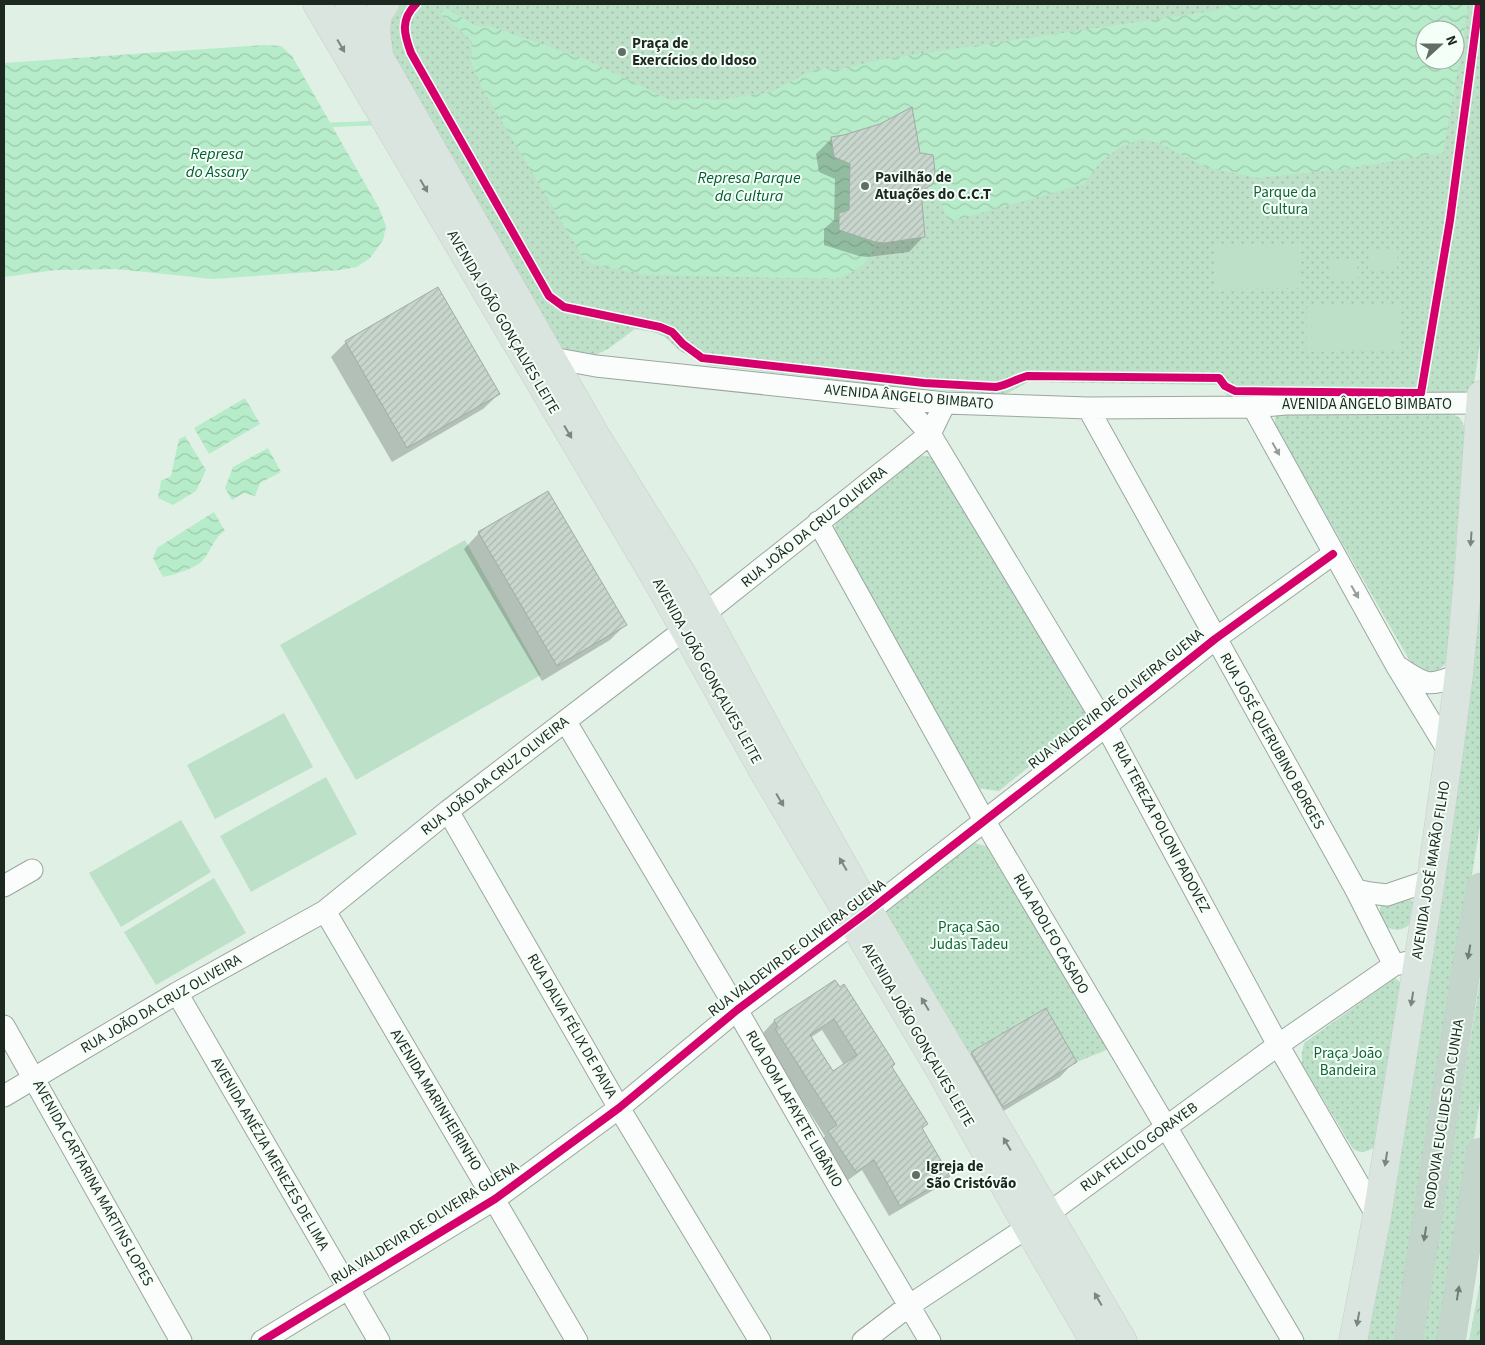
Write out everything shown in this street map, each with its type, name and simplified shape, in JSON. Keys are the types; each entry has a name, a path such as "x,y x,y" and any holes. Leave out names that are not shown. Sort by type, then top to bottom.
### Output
{"highway":[{"name":"RODOVIA EUCLIDES DA CUNHA","path":"1408,1341 1481,887"},
{"path":"1451,1341 1481,1152"}],"main road":[{"name":"AVENIDA JOÃO GONÇALVES LEITE","path":"317,4 673,584"},
{"name":"AVENIDA JOÃO GONÇALVES LEITE","path":"349,4 573,394 673,584 772,763 1038,1220 1094,1341"},
{"path":"380,59 375,32 380,9 386,4"},
{"name":"AVENIDA JOSÉ MARÃO FILHO","path":"1354,1341 1377,1216 1406,963 1431,880 1449,752 1459,674 1469,568 1481,399"},
{"name":"AVENIDA JOÃO GONÇALVES LEITE","path":"1038,1220 1123,1341"}],"street":[{"name":"AVENIDA ÂNGELO BIMBATO","path":"552,358 596,366 945,404 1088,408 1253,407 1286,404 1481,399"},
{"path":"573,394 578,384 596,366"},
{"name":"RUA TEREZA POLONI PADOVEZ","path":"898,398 930,434 1106,726 1278,1045 1377,1216"},
{"name":"RUA JOÃO DA CRUZ OLIVEIRA","path":"4,1096 178,993 325,910 448,811 694,622 930,434 945,404"},
{"path":"1253,407 1396,665 1449,752"},
{"name":"RUA JOSÉ QUERUBINO BORGES","path":"1088,408 1356,890 1406,963"},
{"name":"RUA ADOLFO CASADO","path":"818,522 984,820 1293,1341"},
{"name":"RUA VALDEVIR DE OLIVEIRA GUENA","path":"262,1341 495,1199 619,1108 737,1010 861,917 1215,639 1333,554"},
{"path":"1396,665 1418,681 1435,684 1459,674"},
{"name":"RUA DOM LAFAYETE LIBÂNIO","path":"566,722 930,1341"},
{"name":"RUA DALVA FÉLIX DE PAIVA","path":"448,811 619,1108 760,1341"},
{"path":"4,886 32,870"},
{"path":"1356,890 1370,894 1387,894 1431,880"},
{"name":"AVENIDA MARINHEIRINHO","path":"325,910 577,1341"},
{"name":"RUA FELICIO GORAYEB","path":"862,1341 910,1305 1038,1220 1278,1045 1406,963"},
{"name":"AVENIDA ANÉZIA MENEZES DE LIMA","path":"178,993 378,1341"},
{"name":"AVENIDA CARTARINA MARTINS LOPES","path":"4,1026 181,1341"}],"green space":[{"name":"Parque da Cultura","path":"391,4 1481,4 1481,335 1474,385 1468,391 1428,399 1230,398 1217,385 1028,382 1006,394 998,395 889,386 708,365 680,351 665,337 653,332 635,329 608,349 591,357 555,348 391,63 384,17"},
{"path":"1301,245 1300,288 1214,289 1214,246"},
{"path":"1369,249 1398,250 1397,271 1368,269"},
{"path":"1357,259 1358,279 1330,280 1329,260"},
{"path":"1401,304 1400,350 1307,352 1307,307"},
{"path":"1284,409 1452,413 1460,418 1465,428 1447,662 1436,671 1415,670 1274,424 1276,415"},
{"path":"919,455 933,457 1088,711 1085,721 999,791 976,788 833,532 838,517"},
{"path":"1481,517 1481,819 1396,1341 1361,1341"},
{"path":"465,540 541,675 356,780 280,645"},
{"path":"284,713 313,767 215,819 187,765"},
{"path":"326,777 357,834 251,892 220,836"},
{"path":"181,820 211,872 121,927 89,873"},
{"name":"Praça São Judas Tadeu","path":"974,843 990,847 1111,1048 1077,1062 1046,1008 965,1055 885,920 888,906"},
{"path":"214,878 246,933 156,985 124,932"},
{"path":"1409,898 1413,902 1409,925 1402,929 1390,929 1382,921 1380,915 1382,901"},
{"path":"1481,974 1481,1095 1442,1341 1421,1341"},
{"name":"Praça João Bandeira","path":"1395,978 1400,982 1400,985 1375,1147 1359,1152 1353,1149 1302,1064 1304,1043"},
{"path":"1481,1277 1481,1341 1469,1341"}],"water":[{"name":"Represa Parque da Cultura","path":"1230,4 1468,4 1465,27 1465,20 1415,20 1415,70 1458,70 1443,153 1345,169 1258,178 1205,167 1159,143 1142,139 1120,147 1099,164 1084,184 949,222 935,189 921,191 933,184 935,171 933,155 920,153 912,107 880,124 831,138 834,157 850,164 849,210 875,242 873,250 860,267 849,274 834,279 646,275 592,264 582,256 483,90 471,62 472,41 440,14 446,8 476,26 490,26 587,60 670,100 695,98 719,100 771,92 805,74 822,68 837,70 879,60 1219,10"},
{"name":"Represa do Assary","path":"265,45 281,46 292,56 379,208 386,226 383,240 370,258 357,267 340,270 213,279 116,269 56,270 4,277 4,63"},
{"path":"245,398 260,424 209,454 194,428"},
{"path":"185,436 206,470 196,491 173,505 158,498 161,481 171,476 179,439"},
{"path":"268,448 281,472 260,483 255,496 244,493 232,500 225,488 233,467"},
{"path":"214,512 225,531 215,540 203,560 191,568 163,577 153,558 157,548"}],"building":[{"path":"912,107 920,153 933,155 935,171 933,184 921,191 925,237 884,243 875,242 839,230 839,213 849,210 850,164 834,157 831,137 880,124"},
{"path":"438,287 500,394 407,448 345,341"},
{"path":"548,491 627,625 557,666 478,532"},
{"path":"835,980 840,987 844,984 895,1064 892,1067 928,1124 922,1128 950,1176 900,1206 874,1160 856,1172 828,1131 837,1125 775,1029 778,1027 774,1020","holes":["834,1019 857,1055 833,1071 810,1035"]},
{"path":"1046,1008 1077,1062 1003,1107 971,1052"}],"waterway":[{"path":"327,125 377,123"}],"cycle path":[{"path":"416,4 407,16 405,27 411,53 549,296 564,307 660,327 672,332 683,344 702,358 924,383 996,387 1027,376 1219,378 1225,386 1235,391 1421,393 1450,220 1479,4"},
{"path":"262,1341 495,1199 619,1108 737,1010 869,911 1215,639 1333,554"}],"place":[{"name":"Praça de Exercícios do Idoso","path":"622,52"},
{"name":"Pavilhão de Atuações do C.C.T","path":"865,186"},
{"name":"Igreja de São Cristóvão","path":"916,1175"}]}
